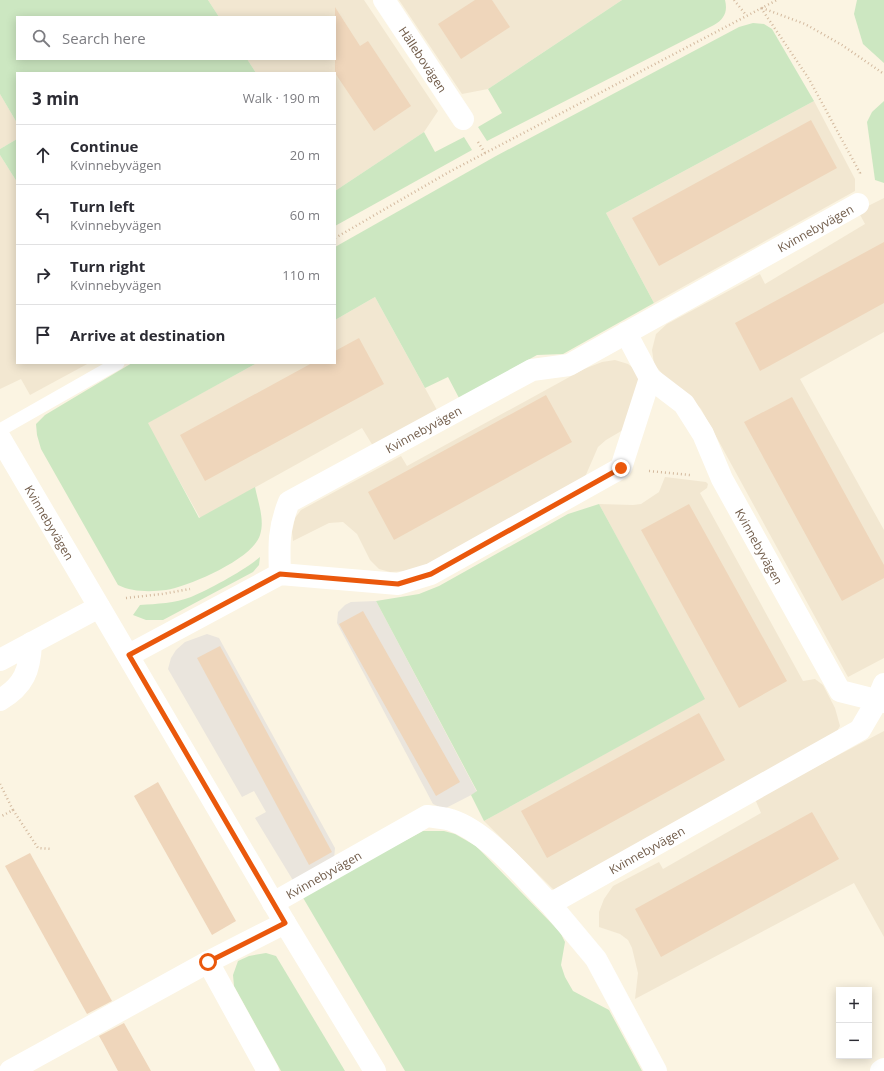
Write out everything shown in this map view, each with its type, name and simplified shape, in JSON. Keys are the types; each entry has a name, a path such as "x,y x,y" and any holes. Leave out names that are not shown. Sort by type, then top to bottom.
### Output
{"street":[{"name":"Hällebovägen","path":"384,0 464,119"},
{"name":"Kvinnebyvägen","path":"280,574 280,534 282,520 289,502 532,370 569,365 858,204"},
{"name":"Kvinnebyvägen","path":"550,904 860,730 882,696 840,691 722,479 703,434 684,404 650,378 626,333"},
{"path":"129,655 280,574 398,584 431,574 621,468 650,378"},
{"name":"Kvinnebyvägen","path":"0,438 99,607 129,655 273,903 375,1071"},
{"path":"0,660 99,607"},
{"path":"0,700 13,692 26,675 30,662 31,643"},
{"name":"Kvinnebyvägen","path":"273,903 427,816 452,821 472,830 498,851 550,904 596,959 656,1071"},
{"path":"10,1071 208,962 285,923"},
{"path":"208,962 268,1071"},
{"path":"880,1071 884,1069"}],"lane":[{"path":"0,430 116,364"}],"path":[{"path":"734,0 746,15"},
{"path":"336,237 449,172 776,0"},
{"path":"761,8 805,24 842,45 884,74"},
{"path":"761,8 809,79 860,173 858,204"},
{"path":"621,468 722,479"},
{"path":"99,607 126,598 162,594 190,589 197,586"},
{"path":"0,784 14,810 38,848 52,849"},
{"path":"0,817 14,810"}],"shaded area":[{"path":"208,0 364,0 438,111 424,132 336,190 336,72 255,72 248,60 336,60 336,16 218,16"},
{"path":"399,0 622,0 488,89 462,94"},
{"path":"0,94 16,121 16,140 0,149"},
{"path":"814,101 855,179 855,191 654,303 606,213"},
{"path":"0,155 16,180 16,364 87,364 30,395 21,379 0,389"},
{"path":"884,198 884,332 800,379 884,530 884,658 848,677 701,409 683,390 665,377 654,364 652,350 656,334 667,324 760,274 765,284 865,224 858,211"},
{"path":"375,297 437,410 373,446 362,428 200,518 147,423 255,364 336,364 336,319"},
{"path":"615,360 628,364 636,370 639,381 623,430 606,440 598,447 585,477 426,565 408,571 390,572 379,569 370,560 357,534 343,522 329,523 293,541 292,532 295,518 301,510 401,456 407,466 584,369 602,362"},
{"path":"665,477 706,482 708,484 707,488 700,493 803,681 815,679 823,685 835,708 840,726 833,738 554,890 484,821 704,699 599,504 641,504 659,492"},
{"path":"376,601 477,792 444,809 433,804 337,623 338,612 345,605 351,602"},
{"path":"207,634 219,638 335,848 334,859 294,882 255,818 266,812 254,791 242,797 168,669 171,658 176,650 185,642"},
{"path":"884,731 884,937 854,883 635,999 638,973 632,948 628,940 620,934 599,927 599,912 604,899 613,886 659,862 663,869 761,813 755,799"}],"green space":[{"path":"0,0 208,0 218,16 16,16 16,60 248,60 255,72 16,72 16,121 0,94"},
{"path":"622,0 725,0 726,8 723,18 714,25 487,141 478,127 502,113 488,89"},
{"path":"857,0 884,0 884,63 863,44 854,14"},
{"path":"753,23 764,24 772,29 814,101 606,213 654,303 563,354 537,355 459,398 448,377 425,388 375,297 336,319 336,246 496,156 739,27"},
{"path":"884,101 884,183 875,180 867,122 872,112"},
{"path":"424,132 435,152 464,137 472,150 336,225 336,190"},
{"path":"16,140 16,180 0,155 0,149"},
{"path":"130,364 255,364 148,423 199,518 255,487 262,523 260,535 255,544 246,553 219,570 189,583 166,590 141,591 118,585 41,449 36,424 45,415"},
{"path":"599,504 705,699 484,821 471,795 477,791 376,601 419,594 439,586 568,514"},
{"path":"260,557 259,565 253,572 163,620 146,620 133,615 140,605 172,602 199,594 237,573"},
{"path":"423,831 444,831 455,834 476,846 560,932 565,942 561,965 565,977 573,991 609,1010 642,1071 405,1071 302,896"},
{"path":"266,953 276,956 345,1071 281,1071 234,986 233,975 238,961 249,956"}],"building":[{"path":"475,0 492,0 510,27 461,59 438,24"},
{"path":"335,7 360,46 368,41 411,106 374,131 335,72"},
{"path":"811,120 837,168 659,266 632,218"},
{"path":"884,242 884,303 760,371 735,323"},
{"path":"359,338 384,384 205,481 180,435 310,364 336,364 336,350"},
{"path":"546,395 572,442 394,540 368,492"},
{"path":"792,397 884,565 884,578 842,601 744,422"},
{"path":"689,504 787,681 739,708 641,530"},
{"path":"363,611 460,782 436,796 339,624"},
{"path":"220,646 332,852 309,865 197,658"},
{"path":"699,713 725,760 547,858 521,811"},
{"path":"158,782 236,921 212,935 134,796"},
{"path":"812,812 839,859 661,957 635,909"},
{"path":"30,853 112,1001 87,1014 5,866"},
{"path":"124,1023 151,1071 118,1071 99,1036"}],"route":[{"path":"208,962 285,923 129,655 280,574 398,584 431,574 621,468"}]}
